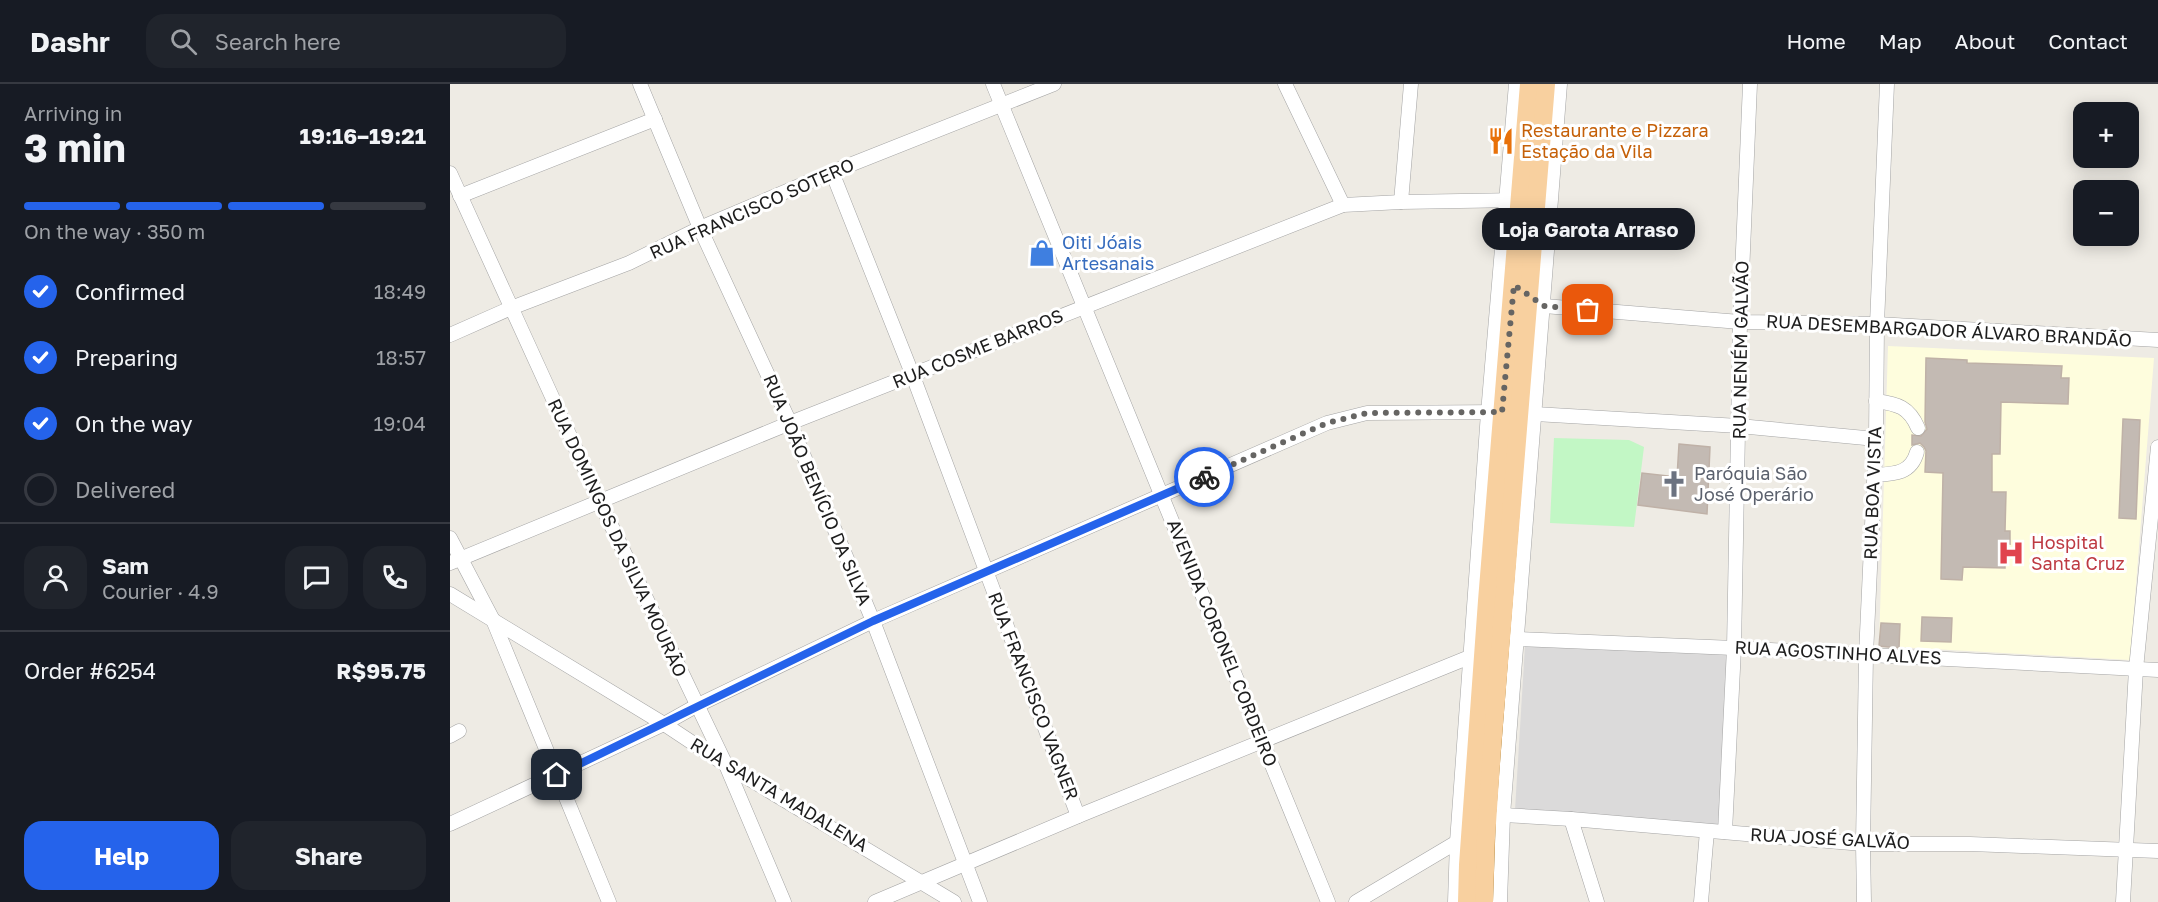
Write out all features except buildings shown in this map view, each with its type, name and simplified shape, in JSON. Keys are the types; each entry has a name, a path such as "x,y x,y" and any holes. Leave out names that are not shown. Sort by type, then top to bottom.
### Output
{"main road":[{"path":"1484,902 1496,601 1495,413 1522,290 1512,200 1529,84"},
{"path":"1467,902 1468,855 1518,423 1522,290 1546,84"}],"street":[{"name":"RUA JOÃO BENÍCIO DA SILVA","path":"640,84 700,228 790,423 873,621 980,902"},
{"name":"AVENIDA CORONEL CORDEIRO","path":"993,84 1328,902"},
{"name":"RUA FRANCISCO SOTERO","path":"450,335 511,308 629,263 700,228 832,172 1054,84"},
{"path":"1285,84 1343,205"},
{"path":"1401,202 1411,84"},
{"path":"1512,200 1516,84"},
{"path":"1500,902 1503,815 1535,414 1522,290 1560,84"},
{"name":"RUA NENÉM GALVÃO","path":"1725,832 1734,648 1740,322 1750,84"},
{"name":"RUA BOA VISTA","path":"1864,902 1866,655 1876,439 1877,324 1887,84"},
{"path":"460,196 655,118"},
{"name":"RUA FRANCISCO VAGNER","path":"832,172 913,376 1078,816"},
{"name":"RUA DOMINGOS DA SILVA MOURÃO","path":"450,173 600,502 726,765 784,902"},
{"name":"RUA COSME BARROS","path":"455,561 790,423 1343,205 1512,200"},
{"name":"RUA DESEMBARGADOR ÁLVARO BRANDÃO","path":"1522,290 1740,322 1877,324 2158,340"},
{"path":"1876,401 1892,403 1903,408 1913,416 1918,428"},
{"path":"450,824 664,724 696,706 873,621 1327,423 1367,413 1495,413 1472,656 1457,842 1455,902"},
{"path":"1535,414 1739,426 1876,439"},
{"path":"2123,902 2136,669 2158,447"},
{"path":"1874,475 1893,474 1904,470 1914,463 1917,452"},
{"path":"450,538 455,561 493,620 609,902"},
{"name":"RUA SANTA MADALENA","path":"450,594 664,724 726,765 954,902"},
{"name":"RUA AGOSTINHO ALVES","path":"1517,639 2158,670"},
{"path":"874,902 1078,816 1472,656"},
{"name":"RUA JOSÉ GALVÃO","path":"1503,815 1863,844 1970,844 2158,851"},
{"path":"1571,819 1597,902"},
{"path":"1701,902 1707,831"},
{"path":"1356,902 1457,842"}],"shaded area":[{"name":"Hospital Santa Cruz","path":"1888,346 2154,358 2130,660 1879,646"},
{"path":"1525,646 1729,654 1721,829 1515,810"}],"green space":[{"path":"1554,438 1629,440 1644,447 1634,527 1550,523"}],"way so far":[{"path":"1204,477 1327,423 1367,413 1502,412 1514,285 1544,306 1588,310"}],"place":[{"name":"Restaurante e Pizzara Estação da Vila","path":"1501,141"},
{"name":"Oiti Jóais Artesanais","path":"1042,253"},
{"name":"Loja Garota Arraso","path":"1588,310"},
{"name":"Paróquia São José Operário","path":"1674,484"},
{"name":"Hospital Santa Cruz","path":"2011,553"}],"route":[{"path":"557,775 873,621 1204,477"}]}
